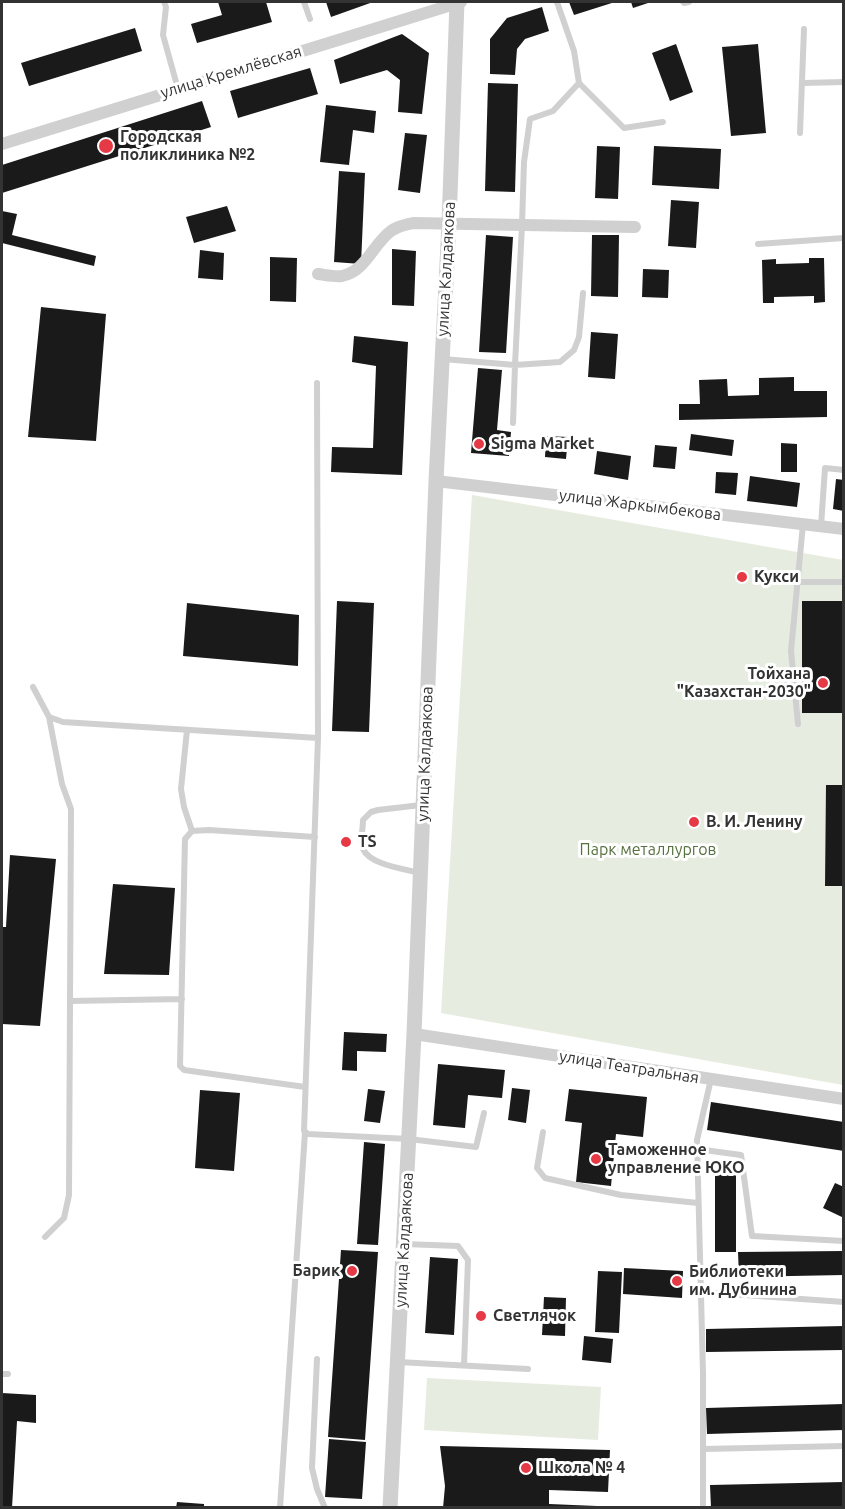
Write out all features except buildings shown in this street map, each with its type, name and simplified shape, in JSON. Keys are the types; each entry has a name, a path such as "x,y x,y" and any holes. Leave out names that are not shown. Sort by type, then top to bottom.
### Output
{"street":[{"name":"улица Кремлёвская","path":"2,144 459,2"},
{"name":"улица Калдаякова","path":"390,1508 414,1034 436,481 459,2"},
{"path":"318,274 340,277 352,273 385,236 399,226 413,223 635,227"},
{"name":"улица Жаркымбекова","path":"436,481 843,529"},
{"name":"улица Театральная","path":"414,1034 843,1099"}],"lane":[{"path":"164,2 166,7 163,35 178,89"},
{"path":"304,2 310,19"},
{"path":"557,2 574,51 579,83 624,128 663,122"},
{"path":"683,2 689,2"},
{"path":"800,133 804,29"},
{"path":"803,83 843,82"},
{"path":"513,423 524,162 530,119 553,111 579,83"},
{"path":"758,244 843,238"},
{"path":"442,359 515,365 560,362 574,350 579,337 583,293"},
{"path":"280,1508 305,1132 315,837 318,738 317,383"},
{"path":"821,526 825,468 843,470"},
{"path":"798,724 791,651 803,524"},
{"path":"797,582 843,582"},
{"path":"33,687 49,717 63,784 71,809 69,1195 64,1218 45,1237"},
{"path":"49,717 63,722 318,738"},
{"path":"187,730 181,789 192,831"},
{"path":"421,873 376,862 368,856 362,843 363,820 371,812 423,804"},
{"path":"305,1088 184,1070 180,1066 185,839 192,831 208,830 315,837"},
{"path":"70,1001 182,999"},
{"path":"703,1508 703,1373 697,1140 711,1079"},
{"path":"305,1132 409,1139 476,1147 484,1113"},
{"path":"543,1132 537,1168 545,1178 621,1195 699,1203"},
{"path":"697,1149 741,1155 752,1236 843,1241"},
{"path":"404,1244 458,1246 468,1260 464,1365"},
{"path":"701,1292 843,1302"},
{"path":"318,1359 312,1468 325,1508"},
{"path":"398,1362 528,1369"},
{"path":"703,1449 843,1446"}],"green space":[{"name":"Парк металлургов","path":"472,495 843,560 843,1085 441,1013"},
{"path":"427,1378 601,1387 598,1440 424,1430"}],"place":[{"name":"Городская поликлиника №2","path":"106,146"},
{"name":"Sigma Market","path":"479,444"},
{"name":"Кукси","path":"742,577"},
{"name":"Тойхана \"Казахстан-2030\"","path":"823,683"},
{"name":"В. И. Ленину","path":"694,822"},
{"name":"TS","path":"346,842"},
{"name":"Таможенное управление ЮКО","path":"596,1159"},
{"name":"Барик","path":"352,1271"},
{"name":"Библиотеки им. Дубинина","path":"677,1281"},
{"name":"Светлячок","path":"481,1316"},
{"name":"Школа № 4","path":"526,1468"}]}
